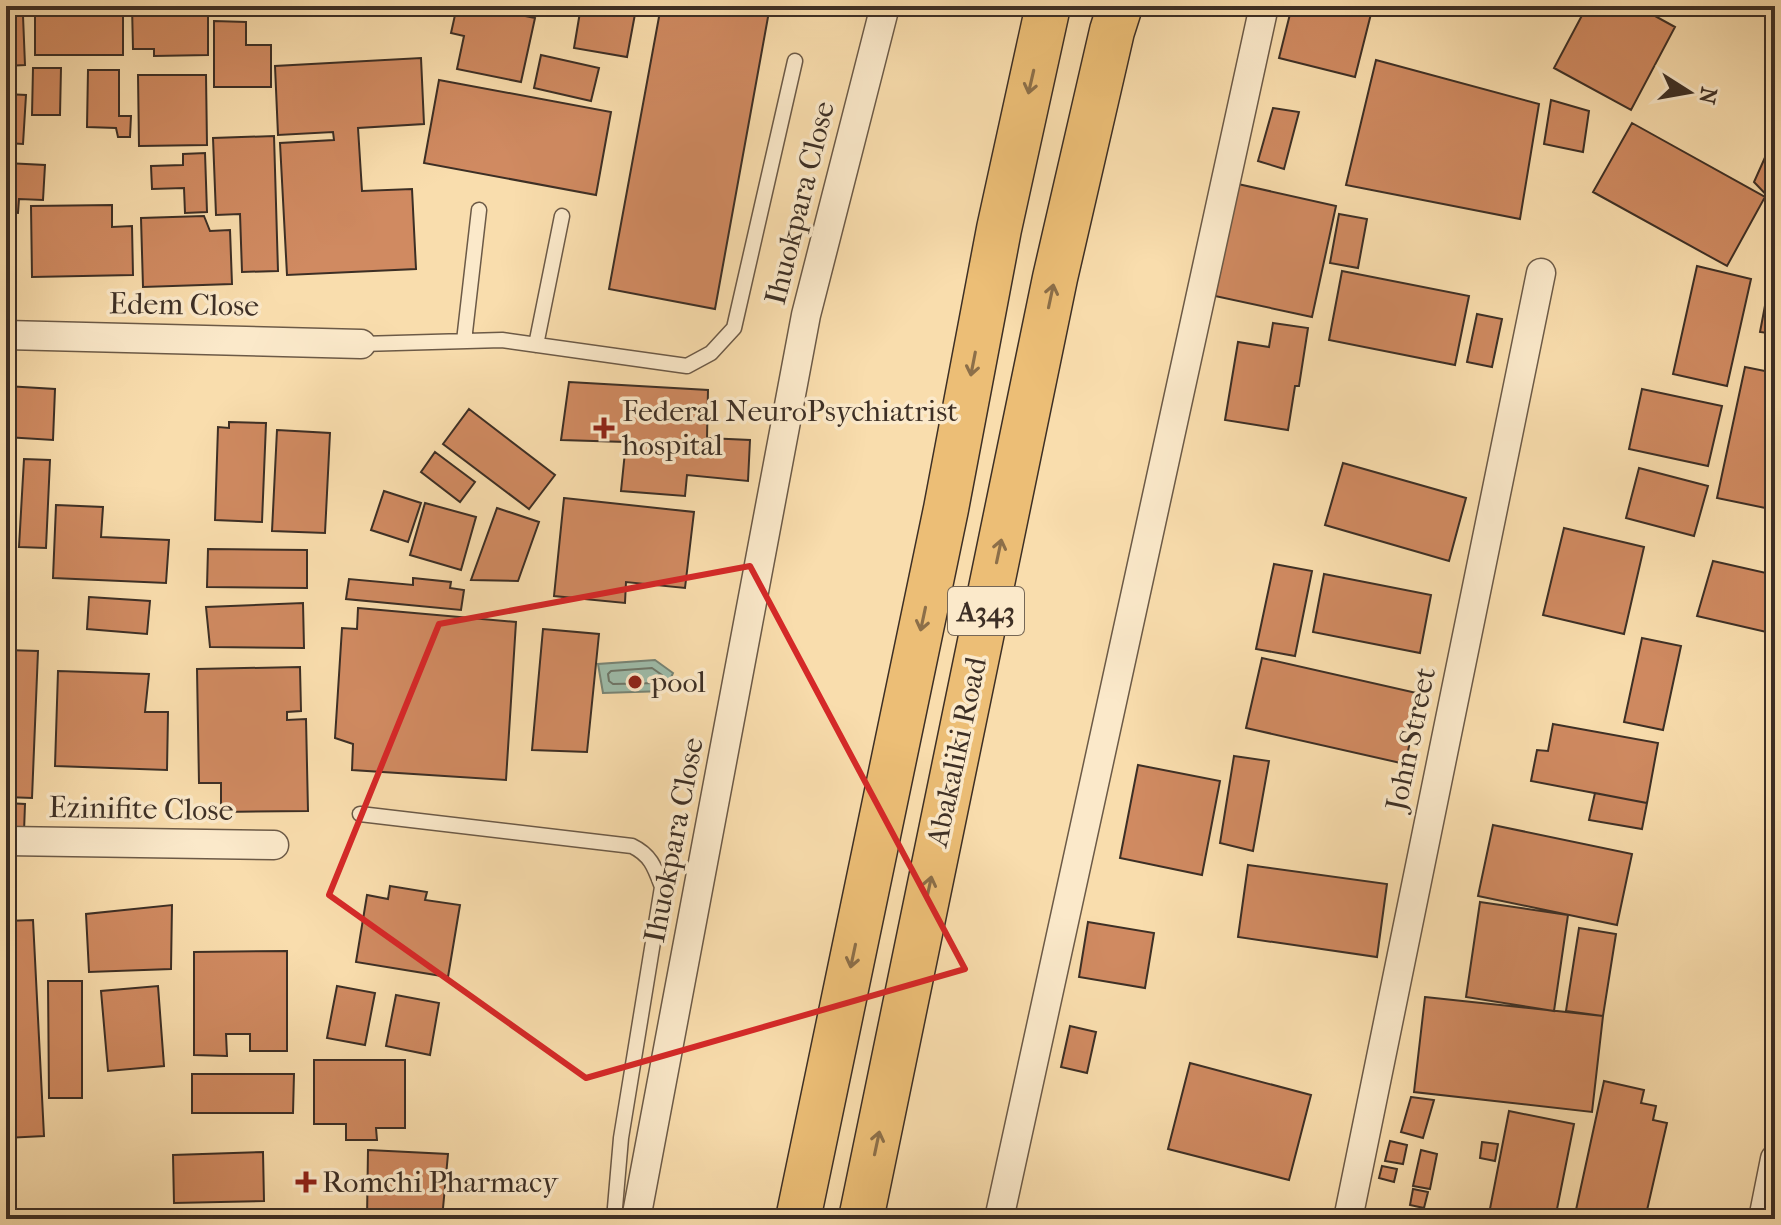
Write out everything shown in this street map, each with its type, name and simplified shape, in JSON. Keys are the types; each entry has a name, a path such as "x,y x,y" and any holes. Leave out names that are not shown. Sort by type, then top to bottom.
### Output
{"highway":[{"name":"Abakaliki Road","path":"798,1219 946,509 999,229 1048,6"},
{"name":"Abakaliki Road","path":"861,1219 1055,278 1120,6"}],"street":[{"name":"Ihuokpara Close","path":"636,1219 806,315 885,6"},
{"path":"999,1219 1264,6"},
{"name":"John Street","path":"1348,1219 1541,273"},
{"name":"Edem Close","path":"6,335 361,344"},
{"name":"Ezinifite Close","path":"6,841 274,845"},
{"path":"1763,1219 1775,1159"}],"lane":[{"path":"361,344 502,340 687,366 711,353 734,328 795,61"},
{"path":"464,341 479,210"},
{"path":"536,345 562,216"},
{"path":"360,814 632,846 645,852 654,863 662,887 621,1138 614,1219"}],"highlighted area":[{"path":"750,566 965,969 586,1078 329,895 439,624"}],"water":[{"name":"pool","path":"655,660 673,673 665,691 603,693 598,664"}],"building":[{"path":"35,6 81,6 81,10 88,10 88,6 123,6 123,55 35,55"},
{"path":"132,6 208,6 208,55 154,56 154,49 133,49"},
{"path":"225,6 272,6 272,16 225,16"},
{"path":"457,6 477,6 535,18 521,82 457,69 464,36 451,33"},
{"path":"581,6 635,14 627,57 574,48"},
{"path":"661,6 770,6 715,309 609,289"},
{"path":"1292,6 1373,6 1355,77 1279,58"},
{"path":"1587,6 1637,6 1675,27 1631,110 1554,68"},
{"path":"6,16 23,16 25,65 6,66"},
{"path":"214,21 246,22 246,45 271,45 271,87 214,87"},
{"path":"541,55 599,68 591,101 534,88"},
{"path":"421,58 424,124 358,128 362,191 412,189 416,269 287,275 280,143 334,140 333,132 278,135 275,66"},
{"path":"1376,60 1539,104 1520,219 1346,185"},
{"path":"33,68 61,68 60,115 32,115"},
{"path":"88,70 119,70 119,116 131,116 130,137 118,137 116,128 87,127"},
{"path":"138,75 206,75 207,145 139,146"},
{"path":"439,80 611,112 596,195 424,163"},
{"path":"6,94 26,95 23,144 6,143"},
{"path":"1551,100 1589,111 1583,152 1544,144"},
{"path":"1273,108 1299,112 1284,169 1258,161"},
{"path":"1632,123 1765,197 1727,266 1593,192"},
{"path":"1775,135 1775,204 1754,182"},
{"path":"274,136 278,271 242,272 240,214 216,215 213,138"},
{"path":"205,153 207,212 185,213 184,188 152,189 151,166 183,165 183,154"},
{"path":"6,163 45,165 43,200 19,199 18,213 6,212"},
{"path":"1238,184 1336,206 1312,317 1215,296"},
{"path":"112,205 112,227 132,226 133,275 32,277 31,206"},
{"path":"1339,214 1367,219 1358,268 1330,263"},
{"path":"204,216 210,231 230,230 232,284 143,287 141,218"},
{"path":"1775,253 1775,334 1760,332"},
{"path":"1697,266 1751,279 1727,386 1673,374"},
{"path":"1342,271 1469,296 1455,365 1329,340"},
{"path":"1477,314 1502,319 1492,367 1467,362"},
{"path":"1273,323 1308,328 1288,430 1225,420 1238,342 1269,347"},
{"path":"1745,367 1775,373 1775,510 1717,498"},
{"path":"569,382 708,390 707,438 750,440 748,481 687,475 685,496 621,491 626,442 561,440"},
{"path":"6,386 55,389 53,440 6,437"},
{"path":"1642,389 1722,406 1708,466 1629,449"},
{"path":"469,409 555,475 529,509 443,444"},
{"path":"229,422 266,423 262,522 215,520 218,427 229,428"},
{"path":"277,430 330,433 325,533 272,531"},
{"path":"435,452 475,482 460,502 421,472"},
{"path":"24,459 50,460 46,548 19,547"},
{"path":"1343,463 1466,498 1449,561 1325,525"},
{"path":"1639,468 1708,486 1694,536 1626,518"},
{"path":"384,491 421,503 408,542 371,530"},
{"path":"564,498 694,512 685,588 626,582 625,603 554,596"},
{"path":"425,503 476,517 461,570 410,555"},
{"path":"56,505 103,507 101,537 169,540 166,583 53,578"},
{"path":"497,508 539,522 518,581 471,580"},
{"path":"6,526 14,526 12,551 6,551"},
{"path":"1564,528 1644,547 1624,634 1543,615"},
{"path":"208,549 307,550 307,588 207,587"},
{"path":"1713,561 1775,575 1775,634 1697,616"},
{"path":"1274,564 1312,571 1295,656 1256,649"},
{"path":"1324,574 1431,595 1420,653 1313,632"},
{"path":"413,578 451,582 450,588 464,590 461,610 346,599 349,579 413,585"},
{"path":"89,597 150,601 147,634 87,629"},
{"path":"303,603 304,648 210,647 206,607"},
{"path":"358,608 516,622 506,780 352,770 353,744 335,738 342,628 357,629"},
{"path":"543,629 599,634 587,752 532,750"},
{"path":"1642,638 1681,646 1663,730 1624,722"},
{"path":"6,650 38,651 32,798 6,797"},
{"path":"1262,658 1421,694 1405,764 1246,728"},
{"path":"300,667 301,711 287,712 287,720 306,719 308,811 221,812 221,783 199,783 197,669"},
{"path":"58,671 149,674 145,712 168,712 167,770 55,766"},
{"path":"1553,724 1658,743 1647,803 1531,781 1537,750 1548,751"},
{"path":"1234,756 1269,761 1253,851 1220,843"},
{"path":"1138,765 1220,781 1202,875 1120,858"},
{"path":"1595,793 1647,803 1642,829 1589,820"},
{"path":"6,803 25,804 24,832 6,831"},
{"path":"1493,825 1632,854 1617,925 1478,896"},
{"path":"1248,865 1387,884 1377,957 1238,937"},
{"path":"390,886 427,892 425,900 460,905 448,977 356,962 367,895 388,899"},
{"path":"1480,902 1568,915 1554,1011 1466,997"},
{"path":"172,905 171,969 89,972 86,914"},
{"path":"33,920 44,1136 6,1138 6,921"},
{"path":"1088,922 1154,933 1145,988 1079,977"},
{"path":"1579,928 1616,934 1603,1016 1566,1011"},
{"path":"287,951 287,1051 250,1051 250,1034 226,1034 227,1056 194,1055 194,952"},
{"path":"48,981 82,981 82,1098 49,1098"},
{"path":"158,986 164,1066 108,1071 101,991"},
{"path":"337,986 375,993 365,1045 327,1038"},
{"path":"396,995 439,1003 430,1055 386,1046"},
{"path":"1425,997 1603,1016 1592,1112 1414,1092"},
{"path":"1070,1026 1096,1032 1087,1073 1061,1067"},
{"path":"314,1060 405,1060 405,1128 376,1128 377,1140 346,1140 346,1124 314,1124"},
{"path":"1190,1063 1311,1095 1289,1180 1168,1149"},
{"path":"192,1074 294,1074 293,1113 192,1113"},
{"path":"1604,1081 1644,1090 1641,1103 1656,1106 1653,1120 1667,1123 1645,1219 1574,1219"},
{"path":"1411,1097 1434,1100 1423,1138 1401,1132"},
{"path":"1509,1111 1574,1124 1555,1219 1488,1219"},
{"path":"1390,1141 1407,1145 1403,1164 1385,1161"},
{"path":"1482,1142 1498,1144 1495,1161 1480,1158"},
{"path":"368,1150 448,1154 442,1219 367,1219"},
{"path":"1421,1150 1437,1154 1430,1189 1413,1186"},
{"path":"263,1152 264,1201 174,1203 173,1155"},
{"path":"1382,1166 1397,1169 1394,1182 1379,1178"},
{"path":"1413,1189 1428,1192 1424,1208 1410,1205"}],"railway":[{"path":"1758,6 1775,15"}],"place":[{"name":"Federal NeuroPsychiatrist hospital","path":"604,428"},
{"name":"pool","path":"635,682"},
{"name":"Romchi Pharmacy","path":"306,1182"}]}
